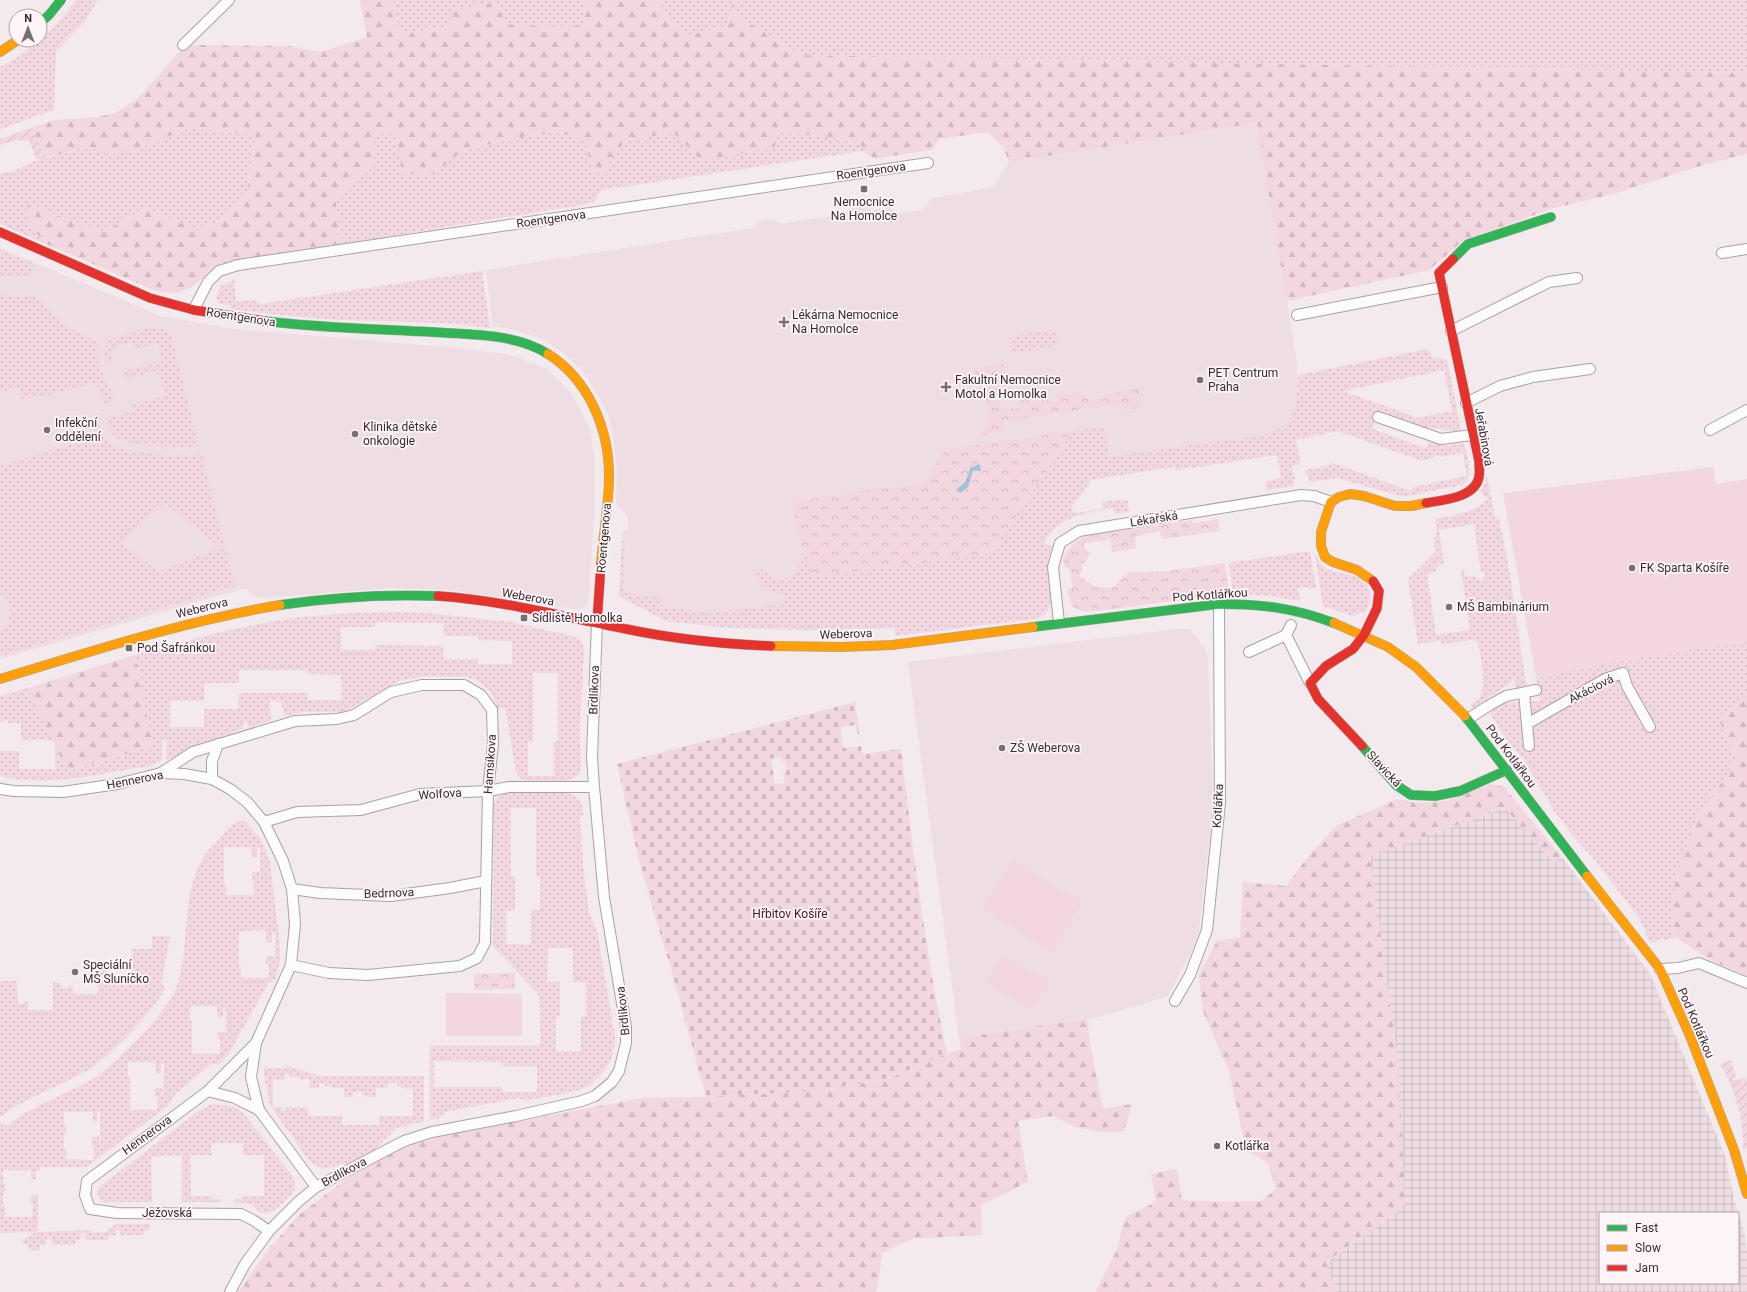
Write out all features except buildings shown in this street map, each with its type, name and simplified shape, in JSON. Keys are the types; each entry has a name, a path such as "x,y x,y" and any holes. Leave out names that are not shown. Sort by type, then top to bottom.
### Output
{"street":[{"path":"48,16 61,0"},
{"path":"183,44 229,0"},
{"name":"Roentgenova","path":"194,309 208,282 219,271 238,266 928,163"},
{"name":"Jeřabinová","path":"1331,502 1339,497 1350,494 1364,496 1395,506 1412,506 1453,498 1470,492 1479,478 1479,461 1472,435 1439,273 1468,244 1552,217"},
{"name":"Roentgenova","path":"0,232 150,298 194,309 273,323 507,339 528,344 542,350 557,360 583,386 596,409 605,437 609,469 597,622"},
{"path":"1722,253 1747,248"},
{"path":"1451,331 1549,282 1577,278"},
{"path":"1297,315 1442,288"},
{"path":"1466,403 1500,386 1533,377 1590,369"},
{"path":"1710,430 1747,410"},
{"path":"1378,417 1440,439 1472,435"},
{"name":"Lékařská","path":"1059,623 1053,567 1060,542 1079,531 1301,495 1314,496 1331,502"},
{"path":"1310,683 1326,666 1353,649 1364,635 1377,608 1379,591 1373,581 1357,570 1332,562 1325,557 1320,546 1321,532 1331,502"},
{"name":"Weberova","path":"0,678 210,617 283,604 354,596 412,595 504,604 655,634 714,643 820,648 897,644 1059,623"},
{"name":"Pod Kotlářkou","path":"1059,623 1219,604 1250,604 1292,609 1333,622 1364,635 1388,647 1416,667 1468,719 1583,871 1660,969 1690,1036 1734,1150 1747,1194"},
{"name":"Kotlářka","path":"1175,1001 1190,975 1207,930 1220,803 1219,604"},
{"name":"Brdlíkova","path":"230,1292 245,1264 268,1231 316,1187 404,1141 432,1132 516,1116 582,1101 595,1096 612,1082 618,1071 626,1043 626,1027 604,897 594,787 592,757 597,622"},
{"path":"1249,652 1286,635 1291,625"},
{"name":"Slavická","path":"1286,635 1318,699 1345,726 1396,786 1411,795 1435,796 1460,791 1507,770"},
{"name":"Akáciová","path":"1527,724 1605,679 1623,673 1627,686 1650,728"},
{"name":"Hamsíkova","path":"161,773 193,752 295,721 337,719 354,715 391,692 422,685 464,685 481,695 492,710 493,744 488,791 485,943 477,958 460,966 368,975 329,973 291,965"},
{"path":"1468,719 1506,696 1536,690"},
{"path":"1524,693 1529,746"},
{"path":"212,779 212,761 218,744"},
{"name":"Hennerova","path":"0,789 14,791 63,792 117,784 161,773 184,774 212,779 230,789 247,802 264,822 283,861 292,889 295,924 291,965 256,1043 208,1090 87,1181"},
{"name":"Wolfova","path":"264,822 297,812 361,810 420,794 488,791 509,787 594,787"},
{"name":"Bedrnova","path":"292,889 320,893 391,896 450,888 486,881"},
{"path":"1660,969 1678,968 1698,963 1747,983"},
{"name":"Brdlíkova","path":"256,1043 251,1077 259,1110 316,1187"},
{"path":"208,1090 235,1098 259,1110"},
{"name":"Ježovská","path":"87,1181 85,1195 90,1209 117,1213 241,1214 268,1231"}],"shaded area":[{"name":"Fakultní Nemocnice Motol a Homolka","path":"1258,123 1297,362 1297,398 1293,414 1287,424 1265,435 1096,459 895,628 808,630 732,628 666,621 619,596 623,531 628,530 628,521 627,515 616,503 617,467 612,430 607,412 587,376 566,355 544,340 515,330 493,326 486,270 753,228 759,221 773,219 780,224 845,214 855,199 860,203 865,203 873,210 890,207 898,214 923,210 929,202 929,199 993,187 1009,162"},
{"path":"0,248 161,316 234,329 457,348 511,355 547,369 571,393 590,429 595,466 595,504 588,605 578,610 451,590 391,588 259,598 254,597 246,588 0,659"},
{"path":"1189,629 1196,636 1204,647 1208,659 1213,803 1199,930 1194,946 1168,996 1099,1017 959,1038 908,662"},
{"path":"1506,808 1554,863 1561,856 1650,974 1725,1156 1738,1212 1599,1212 1599,1284 1739,1284 1739,1215 1744,1231 1747,1251 1747,1292 1337,1292 1326,1263 1396,1213 1399,1068 1370,856"}],"green space":[{"path":"76,0 98,0 84,22 56,51 54,110 0,129 0,67 30,48 48,48 48,33"},
{"path":"393,0 585,0 584,25 559,27 505,24 497,3 449,27 400,34"},
{"path":"393,0 400,34 449,27 451,10 497,2 505,24 559,27 584,25 585,0 658,0 685,36 727,26 733,0 738,0 735,15 802,55 1747,73 1747,154 1703,165 1613,194 1554,208 1464,240 1429,270 1287,301 1257,123 1009,162 1003,147 987,132 940,139 931,150 874,159 859,143 829,137 781,131 774,147 702,161 673,132 624,142 604,170 593,173 585,140 557,132 515,138 462,151 431,176 402,173 397,139 391,129 374,134 373,167 335,199 343,244 242,259 222,264 212,269 190,288 176,293 156,291 46,244 28,223 27,205 105,232 145,208 200,231 221,219 246,197 255,135 189,128 130,152 106,154 90,147 46,157 30,128 54,120 98,117 115,113 137,99 186,45 289,46 321,52 367,37 360,1"},
{"path":"658,0 733,0 727,26 684,36"},
{"path":"738,0 1747,0 1747,73 802,55 735,15"},
{"path":"30,128 46,157 37,160 29,141 17,140 0,145 0,139"},
{"path":"189,128 255,135 246,197 221,219 200,231 145,208 105,232 28,205 28,223 46,244 0,224 0,174 14,171 37,160 90,147 106,154 130,152"},
{"path":"391,129 397,139 402,173 431,176 462,151 515,138 557,132 585,140 593,173 604,170 624,142 673,132 702,161 781,131 829,137 859,143 874,159 863,151 602,190 593,203 343,244 335,199 373,167 374,134"},
{"path":"0,250 31,262 34,264 34,272 30,275 22,277 0,275"},
{"path":"482,271 490,328 436,323 346,320 260,313 231,309 231,306 219,303 216,296 221,286 235,279 236,302 255,300 260,304"},
{"path":"0,293 23,298 34,294 66,326 98,342 97,350 99,364 114,397 112,402 104,402 97,382 54,394 22,399 18,387 0,392"},
{"path":"155,326 168,331 171,337 199,446 181,447 143,444 122,440 116,437 110,428 107,418 133,411 132,405 165,396 158,370 140,375 139,372 136,373 137,376 125,379 123,372 163,361 158,343 135,349 133,342 119,345 111,350 112,361 105,362 104,351 109,340"},
{"path":"1053,330 1057,333 1058,343 1055,346 1014,353 1011,350 1010,339 1013,336"},
{"path":"1428,349 1433,358 1447,359 1461,431 1427,428 1379,411 1372,429 1425,448 1429,440 1446,446 1464,443 1469,466 1468,476 1466,481 1462,485 1403,497 1338,478 1310,482 1305,470 1331,465 1332,463 1411,491 1413,487 1467,476 1463,453 1440,457 1439,455 1422,461 1338,431 1329,433 1326,432 1326,434 1317,436 1317,434 1314,434 1314,436 1302,439 1302,437 1300,437 1300,439 1296,440 1301,464 1292,466 1295,478 1293,486 1267,490 1265,484 1267,481 1281,478 1277,455 1176,470 1175,467 1089,480 1090,485 1088,485 1075,503 1072,504 1073,513 1103,509 1102,502 1125,499 1128,501 1129,512 1116,514 1112,508 1083,514 1065,521 1050,534 1044,543 1053,547 1048,565 1051,595 1049,608 1040,618 895,636 895,628 808,630 732,628 666,621 619,596 622,540 625,541 623,593 661,598 661,607 709,614 784,605 784,595 764,588 758,577 757,570 760,568 777,580 790,578 806,556 814,577 991,553 1073,431 1104,427 1109,457 1265,435 1287,423 1294,413 1297,400 1298,375","holes":["1444,370 1452,411 1418,418 1343,391"]},
{"path":"1003,363 1005,375 993,396 998,404 1006,409 1019,408 1025,391 1029,401 1058,400 1057,394 1084,393 1090,399 1105,399 1105,394 1139,389 1142,407 1121,411 1120,404 1003,421 1004,431 980,436 990,420 987,400 982,399 974,368"},
{"path":"98,422 103,435 112,445 130,451 156,454 201,454 235,586 0,656 0,631 8,622 10,612 7,601 0,592 0,466 96,437 93,423","holes":["165,503 220,547 159,572 119,542"]},
{"path":"1073,431 991,553 814,577 799,537 792,502 880,488 883,489 924,483 945,451"},
{"name":"FK Sparta Košíře","path":"1713,467 1716,484 1747,479 1747,642 1641,657 1536,678 1503,493"},
{"path":"1487,476 1495,518 1499,518 1510,574 1528,697 1517,695 1514,678 1509,684 1473,708 1470,704 1477,701 1481,696 1483,688 1482,668 1478,643 1472,640 1442,644 1441,640 1418,644 1408,579 1435,553 1434,538 1437,532 1435,519 1463,513 1482,504 1488,499 1481,493","holes":["1474,524 1480,567 1479,569 1486,574 1481,581 1474,576 1465,577 1464,569 1461,570 1470,630 1436,635 1427,574 1436,572 1438,565 1444,564 1439,530"]},
{"path":"1218,519 1220,531 1162,539 1160,531 1135,536 1136,548 1112,552 1110,540 1084,543 1085,549 1091,553 1082,565 1083,570 1079,576 1095,586 1103,588 1114,587 1126,573 1167,571 1225,563 1229,594 1087,612 1081,611 1072,606 1067,591 1072,587 1070,570 1065,567 1063,560 1069,549 1082,538 1086,536 1192,520 1193,523"},
{"path":"1310,552 1316,589 1309,589 1309,587 1297,588 1301,601 1264,595 1233,594 1229,563"},
{"path":"1315,554 1327,569 1354,576 1365,582 1370,592 1370,597 1364,614 1360,612 1353,616 1323,606"},
{"path":"393,612 427,613 511,622 572,636 581,640 584,650 580,727 581,771 579,774 573,779 560,782 538,782 520,778 516,771 505,708 497,709 492,693 483,684 466,677 428,676 401,680 344,712 304,712 285,716 281,702 270,700 272,720 248,728 247,721 243,723 243,729 214,739 166,761 167,741 162,740 162,760 150,766 56,780 19,779 0,776 0,751 19,751 19,769 55,769 55,744 69,771 152,746 135,655 210,635 268,622 313,616","holes":["375,622 443,623 444,636 478,636 478,640 512,641 512,664 478,664 478,659 444,659 443,646 375,645 375,650 341,650 341,627 375,627","239,670 272,670 273,672 273,670 307,670 307,674 341,675 342,700 307,700 307,693 239,693 238,709 204,709 204,727 170,727 170,701 204,701 205,683 239,683","533,673 558,673 558,741 554,742 554,776 528,776 528,742 533,742"]},
{"path":"1747,642 1747,697 1719,720 1737,761 1699,814 1678,869 1671,906 1674,938 1650,942 1639,918 1595,860 1577,841 1554,811 1526,763 1504,736 1490,713 1503,703 1540,701 1536,678 1641,657 1694,648"},
{"path":"135,655 153,746 68,771 27,688"},
{"path":"27,688 54,741 47,741 44,739 21,741 21,723 8,723 8,720 0,722 0,696"},
{"path":"1747,697 1747,976 1710,960 1676,937 1674,938 1671,906 1678,869 1699,814 1737,761 1719,720"},
{"name":"Hřbitov Košíře","path":"855,702 861,744 859,734 857,734 856,725 841,727 843,748 861,746 862,754 901,749 926,939 947,1053 888,1079 811,1091 706,1097 675,983 640,865 617,764","holes":["781,757 782,762 785,762 786,772 783,773 785,783 775,784 771,759"]},
{"path":"1491,784 1504,787 1561,856 1554,863 1505,808 1370,856 1399,1068 1405,1204 1396,1213 1326,1262 1337,1292 1095,1292 1117,1250 1125,1217 1156,1202 1151,1174 1177,1169 1182,1200 1220,1202 1261,1201 1276,1189 1268,1163 1246,1150 1229,1071 1203,1012 1199,975 1217,941 1240,937 1243,882 1286,886 1307,858 1336,826 1397,799 1417,803 1447,801"},
{"path":"506,789 516,792 565,792 574,796 581,803 583,815 580,815 583,865 589,912 597,930 615,1036 614,1048 610,1061 604,1071 590,1085 577,1091 525,1101 518,1098 445,1112 439,1118 432,1120 430,1118 430,1046 537,1046 541,1043 539,995 493,946 494,804 497,798","holes":["510,808 536,808 536,876 540,876 540,910 531,910 531,945 506,944 506,911 515,910 515,876 511,876","548,948 573,948 573,982 586,982 586,1016 581,1017 581,1051 556,1051 556,1017 560,1016 560,982 547,982","434,1061 502,1062 503,1066 537,1066 537,1092 503,1092 502,1087 434,1087"]},
{"path":"244,820 262,841 270,863 279,937 280,962 275,979 269,982 228,1055 219,1064 211,1064 175,1094 169,1105 88,1166 40,1167 39,1171 36,1171 36,1179 31,1179 31,1170 3,1170 5,1192 3,1192 3,1206 5,1206 5,1217 32,1217 33,1204 31,1204 31,1195 38,1195 37,1232 90,1230 94,1233 106,1232 116,1224 150,1224 149,1230 144,1231 144,1235 121,1235 120,1230 116,1229 115,1235 109,1235 109,1240 87,1240 85,1233 81,1233 80,1240 75,1240 75,1245 52,1245 50,1238 47,1237 46,1245 40,1245 40,1250 29,1250 27,1244 23,1244 23,1240 36,1232 0,1233 0,1123 7,1126 25,1113 91,1080 112,1064 149,1027 168,1003 176,988 182,968 191,892 198,869 203,858 224,833 240,821","holes":["224,847 251,847 252,858 257,858 257,849 260,849 260,882 259,872 252,872 252,881 254,881 254,895 226,895 226,883 224,883","266,930 266,942 272,942 272,932 275,932 275,966 274,956 266,956 266,965 269,965 269,978 241,978 241,967 239,967 239,931","190,1006 217,1006 218,1018 223,1017 223,1009 226,1009 226,1040 225,1032 218,1032 218,1040 220,1040 220,1054 192,1054 192,1020 190,1020","128,1062 155,1062 156,1074 161,1074 161,1064 164,1064 163,1098 162,1088 155,1088 155,1096 158,1097 157,1110 130,1110 130,1076 128,1076","64,1112 93,1112 93,1122 97,1122 97,1113 100,1113 100,1147 99,1137 92,1137 92,1146 94,1146 94,1160 66,1159 66,1148 64,1148 64,1134 66,1134 66,1125 64,1125"]},
{"path":"1013,860 1082,903 1051,952 982,908"},
{"path":"152,936 170,937 161,984 166,988 159,999 130,1034 108,1055 86,1071 31,1098 0,1117 0,981 17,981 18,1004 28,1002 28,1010 53,1010 53,982 61,983 62,988 68,988 68,985 73,986 73,994 98,994 99,965 107,966 107,977 132,977 133,949 152,949"},
{"path":"1004,955 1049,982 1030,1010 986,982"},
{"path":"515,973 515,989 474,990 474,974"},
{"path":"446,993 522,994 522,1036 446,1036"},
{"path":"1087,1019 1092,1055 1103,1109 1132,1104 1124,1131 1100,1132 1076,1127 1053,1116 1018,1121 1028,1182 981,1205 982,1235 913,1239 882,1253 878,1286 875,1292 238,1292 267,1251 299,1215 350,1176 402,1148 450,1134 642,1098 706,1097 811,1091 888,1079 947,1053 961,1049 959,1038"},
{"path":"1731,1060 1736,1077 1733,1078 1733,1080 1746,1078 1747,1081 1747,1148 1743,1150 1742,1127 1738,1105 1735,1094 1720,1064"},
{"path":"264,1066 269,1068 284,1068 287,1066 320,1076 424,1076 424,1120 422,1122 396,1128 367,1158 323,1169 310,1162 270,1105 264,1075","holes":["285,1074 290,1074 290,1077 310,1079 310,1088 319,1088 319,1083 325,1083 325,1086 333,1086 333,1088 344,1088 344,1097 353,1097 353,1093 362,1091 362,1095 367,1095 367,1097 376,1097 376,1088 387,1088 388,1084 397,1082 397,1086 413,1089 413,1116 379,1116 379,1125 342,1125 342,1116 308,1116 308,1107 286,1107 286,1111 282,1111 282,1107 273,1107 273,1080 285,1079"]},
{"path":"214,1104 234,1107 244,1114 294,1178 295,1189 281,1205 269,1213 264,1213 258,1210 253,1204 234,1202 234,1199 242,1199 242,1196 264,1196 264,1155 243,1155 243,1143 211,1143 211,1155 190,1155 191,1196 212,1196 212,1199 220,1199 220,1202 182,1202 182,1155 151,1157 152,1202 104,1202 100,1200 98,1188 200,1110"}],"water":[{"path":"980,464 981,471 973,471 968,487 960,493 956,490 966,481 970,468"}],"traffic: fast":[{"path":"48,16 61,0"},
{"path":"1453,259 1468,244 1551,217"},
{"path":"264,321 327,327 492,336 521,342 548,354"},
{"path":"280,605 359,597 398,595 438,596"},
{"path":"1033,627 1219,604 1264,606 1291,610 1334,623"},
{"path":"1465,716 1587,876"},
{"path":"1362,746 1396,785 1411,795 1435,796 1460,791 1507,770"}],"traffic: slow":[{"path":"0,52 8,47"},
{"path":"548,354 575,377 594,407 601,424 608,458 609,476 601,564"},
{"path":"1373,581 1357,570 1333,562 1325,557 1321,546 1321,532 1331,502 1339,497 1350,494 1364,496 1395,506 1412,506 1426,503"},
{"path":"0,679 174,628 209,619 280,605"},
{"path":"1334,623 1388,647 1416,667 1465,716"},
{"path":"771,646 842,647 892,645 1033,627"},
{"path":"1587,876 1660,969 1690,1036 1734,1150 1747,1194"}],"traffic: jam":[{"path":"0,232 150,298 194,310 264,321"},
{"path":"1426,503 1449,499 1465,494 1476,484 1479,477 1479,461 1439,273 1453,259"},
{"path":"597,622 601,564"},
{"path":"1362,746 1318,699 1310,683 1326,666 1353,649 1364,635 1377,608 1379,591 1373,581"},
{"path":"438,596 509,605 662,636 734,644 771,646"}],"place":[{"name":"Nemocnice Na Homolce","path":"864,189"},
{"name":"Lékárna Nemocnice Na Homolce","path":"784,322"},
{"name":"PET Centrum Praha","path":"1200,380"},
{"name":"Fakultní Nemocnice Motol a Homolka","path":"946,387"},
{"name":"Infekční oddělení","path":"47,430"},
{"name":"Klinika dětské onkologie","path":"355,434"},
{"name":"FK Sparta Košíře","path":"1632,568"},
{"name":"MŠ Bambinárium","path":"1449,607"},
{"name":"Sídliště Homolka","path":"524,618"},
{"name":"Pod Šafránkou","path":"129,648"},
{"name":"ZŠ Weberova","path":"1002,748"},
{"name":"Speciální MŠ Sluníčko","path":"75,972"},
{"name":"Kotlářka","path":"1217,1146"}]}
